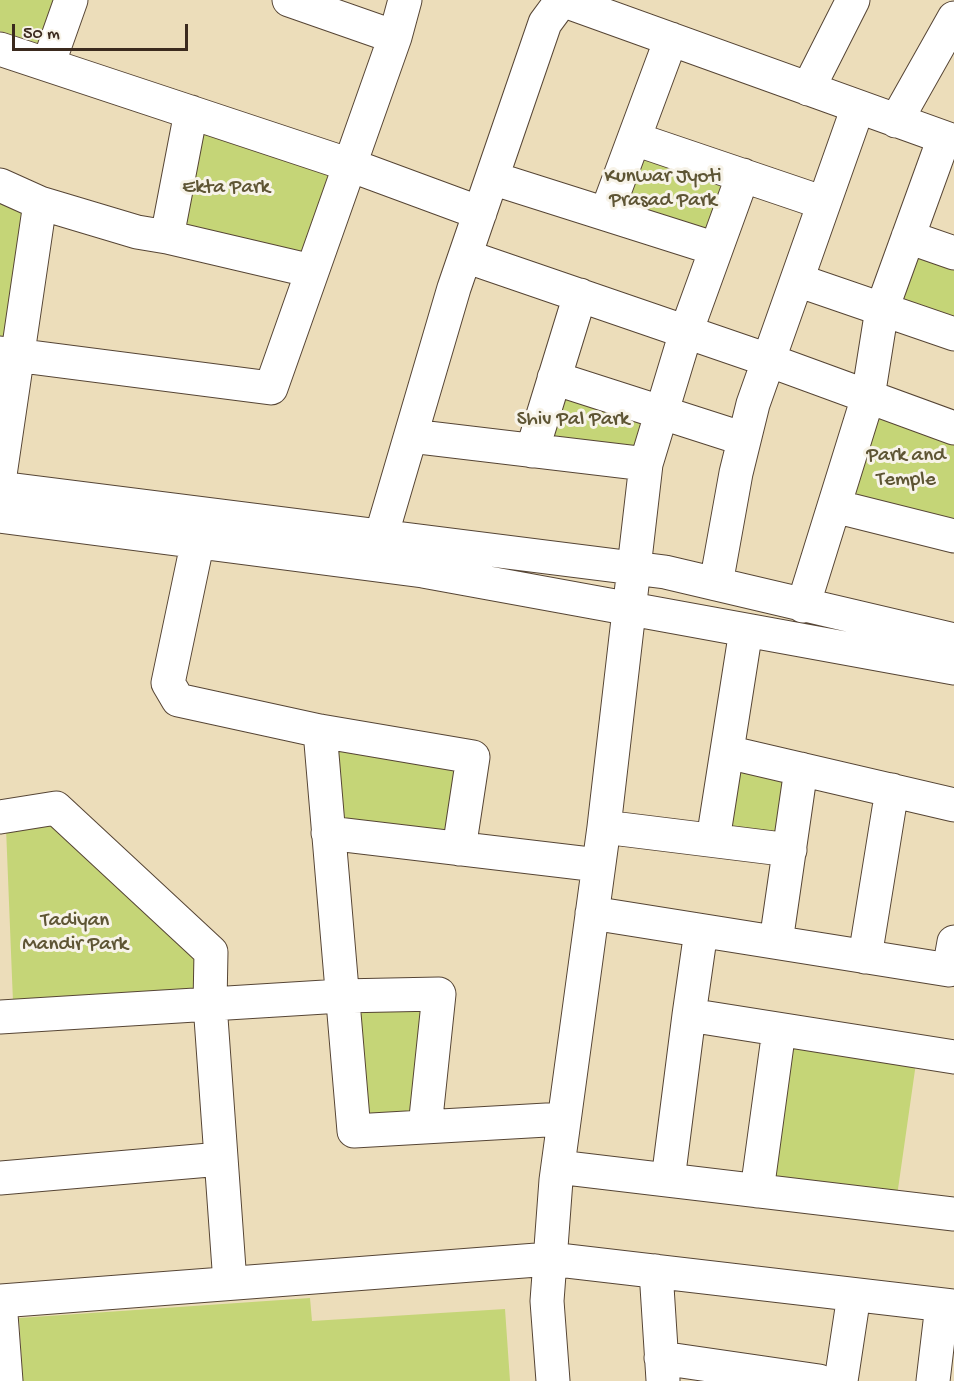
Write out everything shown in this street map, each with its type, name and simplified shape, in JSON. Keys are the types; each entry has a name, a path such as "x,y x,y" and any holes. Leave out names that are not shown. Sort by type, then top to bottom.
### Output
{"street":[{"path":"48,65 71,0"},
{"path":"289,0 395,36"},
{"path":"9,355 270,388 395,36 405,0"},
{"path":"377,551 450,299 545,23 562,0 949,140 908,237 882,309 868,397 803,606"},
{"path":"808,89 852,0"},
{"path":"896,121 953,22"},
{"path":"606,214 671,39"},
{"path":"0,49 350,165 480,213"},
{"path":"716,584 736,473 753,404 858,107"},
{"path":"167,237 191,112"},
{"path":"635,139 824,203"},
{"path":"553,1381 547,1301 558,1167 604,827 646,464 686,332 742,175"},
{"path":"492,178 716,249"},
{"path":"0,185 40,203 137,232 312,271"},
{"path":"0,474 9,355 40,203"},
{"path":"908,237 954,253"},
{"path":"465,256 768,360 954,428"},
{"path":"797,280 954,334"},
{"path":"532,451 580,295"},
{"path":"554,378 744,439"},
{"path":"411,436 646,464"},
{"path":"0,488 200,528 377,551 634,567 665,572 954,640"},
{"path":"834,506 954,536"},
{"path":"0,516 200,528"},
{"path":"200,528 168,683 178,700 320,731 473,757 459,849"},
{"path":"377,551 423,571 954,668"},
{"path":"713,840 746,630"},
{"path":"320,731 354,1131 564,1119"},
{"path":"727,752 954,805"},
{"path":"776,942 801,770"},
{"path":"865,957 891,790"},
{"path":"0,817 56,808 211,952 210,1004 230,1283"},
{"path":"604,827 790,850"},
{"path":"328,833 598,865"},
{"path":"592,913 949,970 954,942"},
{"path":"668,1180 688,1015 701,931"},
{"path":"0,1017 341,996 439,994 425,1127"},
{"path":"688,1015 954,1057"},
{"path":"758,1191 779,1030"},
{"path":"0,1178 221,1159"},
{"path":"558,1167 954,1214"},
{"path":"6,1381 0,1301 550,1259 948,1306 933,1381"},
{"path":"656,1271 662,1370 819,1381"},
{"path":"841,1381 854,1295"}],"green space":[{"path":"0,0 55,0 40,44 0,31"},
{"name":"Ekta Park","path":"189,126 329,172 302,257 169,224"},
{"name":"Kunwar Jyoti Prasad Park","path":"639,147 733,179 712,239 616,211"},
{"path":"0,203 26,213 6,337 0,336"},
{"path":"914,246 954,260 954,327 889,305"},
{"name":"Shiv Pal Park","path":"553,384 652,420 641,456 541,445"},
{"name":"Park and Temple","path":"877,413 954,443 954,520 853,499"},
{"path":"333,742 460,764 448,837 340,818"},
{"path":"733,765 793,776 782,842 723,830"},
{"name":"Tadiyan Mandir Park","path":"52,824 198,963 198,990 13,1002 6,828"},
{"path":"424,1006 413,1112 362,1115 355,1010"},
{"path":"790,1045 916,1063 897,1196 771,1177"},
{"path":"310,1298 312,1321 505,1309 510,1381 23,1381 19,1318"}]}
